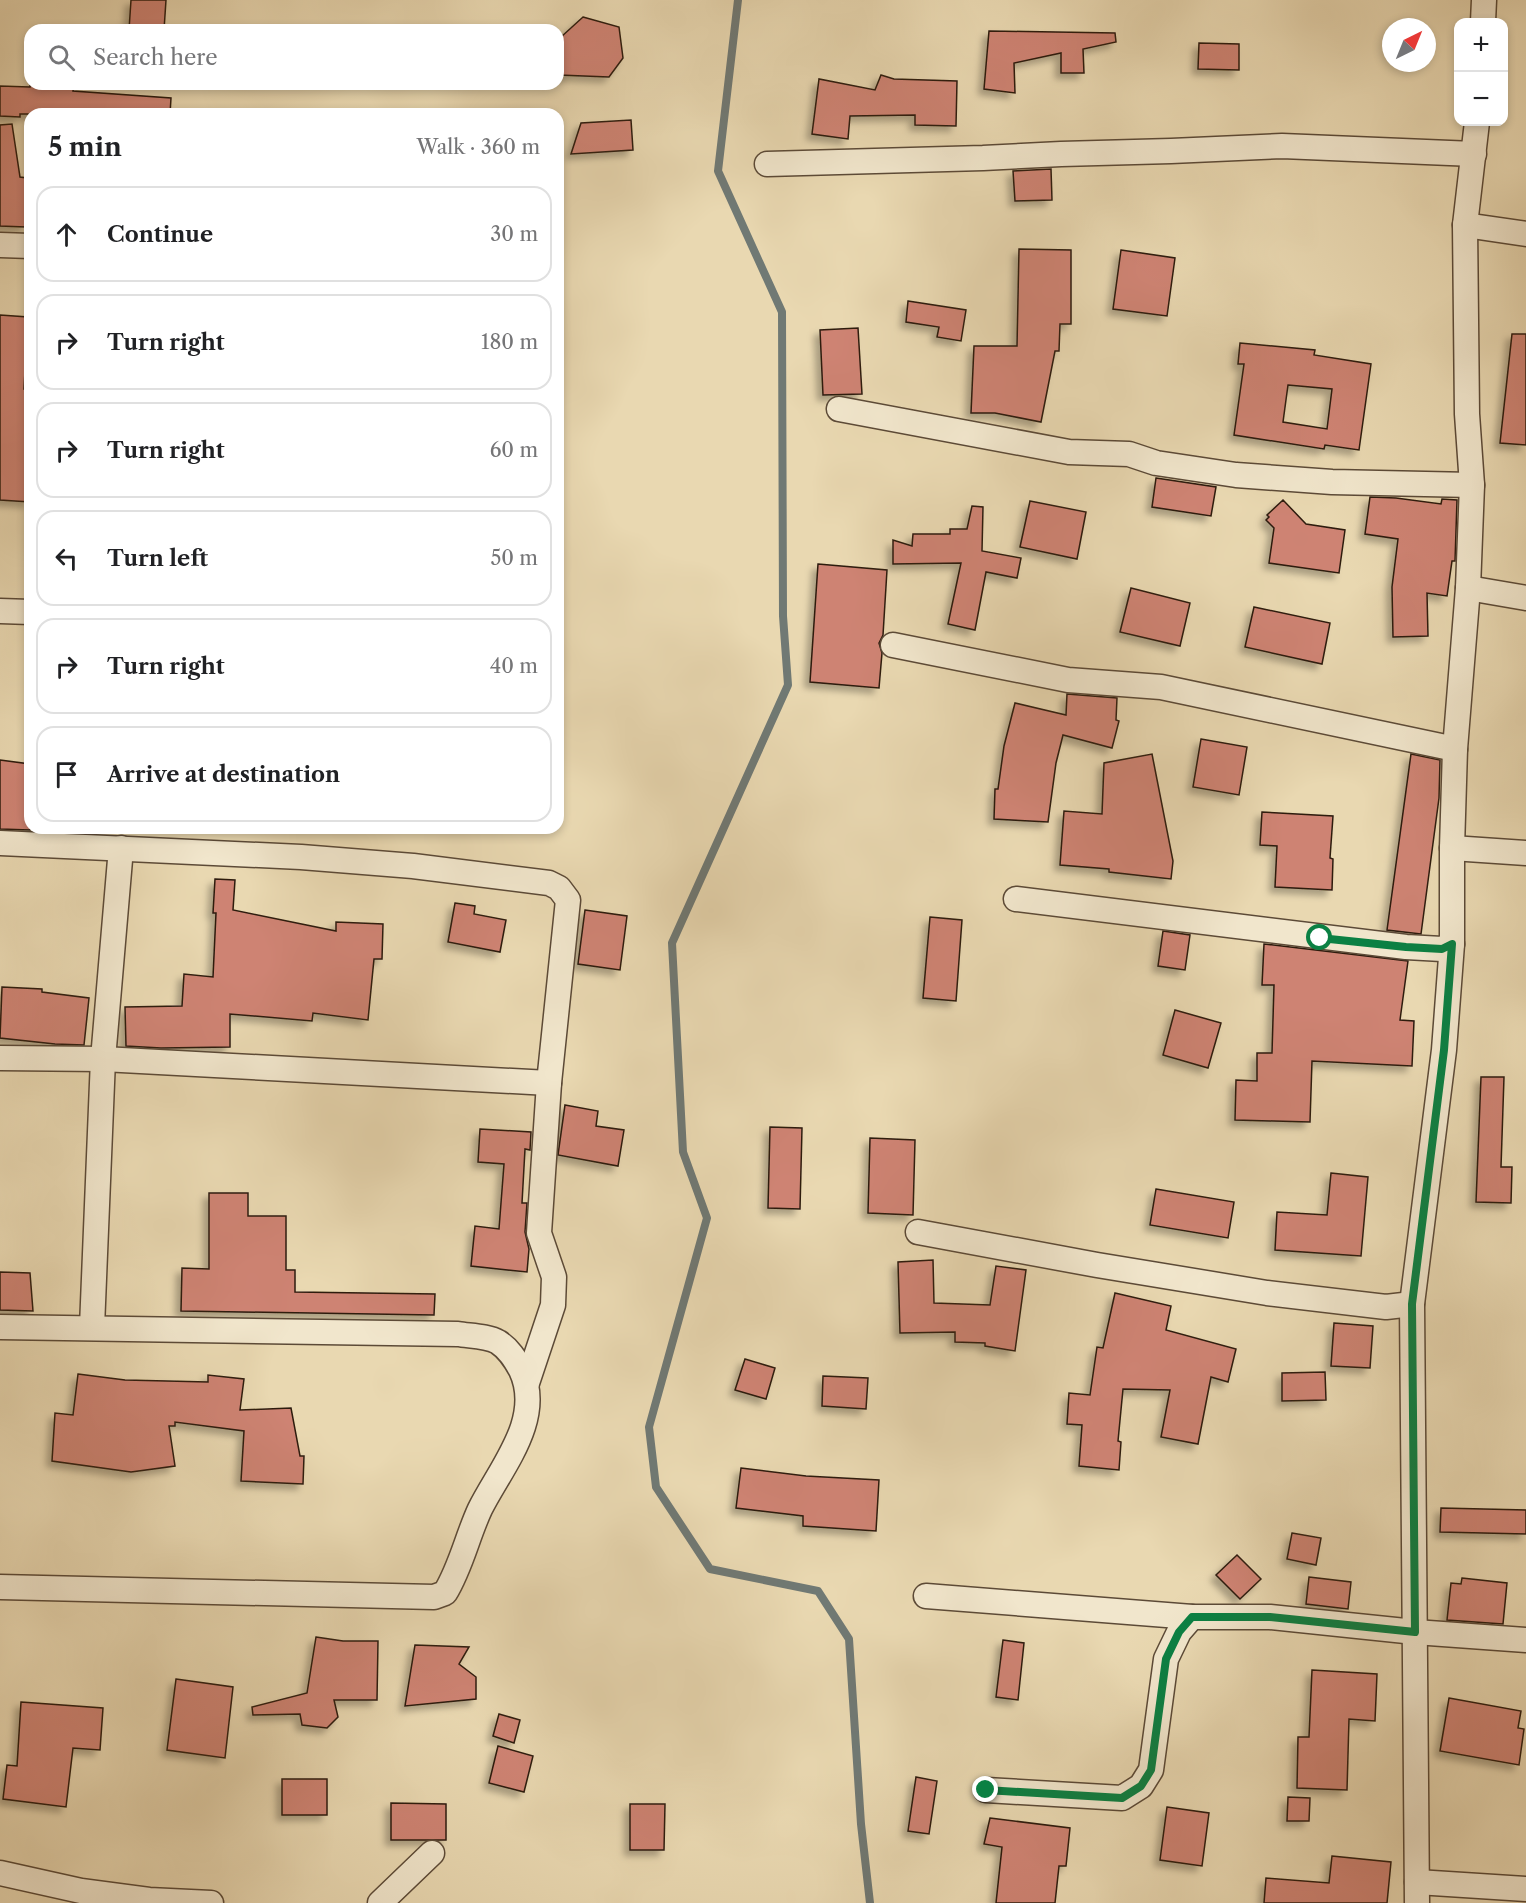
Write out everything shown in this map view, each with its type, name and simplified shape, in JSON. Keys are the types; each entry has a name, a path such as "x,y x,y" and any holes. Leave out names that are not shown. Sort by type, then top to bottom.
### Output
{"street":[{"path":"1483,18 1484,0"},
{"path":"1477,126 1465,225 1467,414 1472,485 1468,588 1455,749 1452,944 1444,1050 1412,1304 1417,1892 1526,1889"},
{"path":"766,164 1282,146 1474,154"},
{"path":"1465,225 1526,234"},
{"path":"0,245 24,246"},
{"path":"838,409 1069,452 1130,454 1156,464 1236,475 1332,482 1472,485"},
{"path":"1468,588 1526,598"},
{"path":"0,611 24,612"},
{"path":"893,645 1068,680 1161,687 1455,749"},
{"path":"0,843 301,857 413,866 549,883 559,888 568,900 549,1083 539,1233 554,1277 553,1305 527,1383 525,1420 517,1443 480,1510 459,1566 445,1593 434,1597 0,1587"},
{"path":"92,1328 103,1059 121,848"},
{"path":"1452,848 1526,853"},
{"path":"1016,898 1406,947 1442,949 1452,944"},
{"path":"0,1058 103,1059 549,1083"},
{"path":"918,1232 1267,1293 1386,1307 1412,1304"},
{"path":"0,1327 458,1334 497,1341 514,1356 527,1383"},
{"path":"926,1596 1192,1617 1270,1617 1415,1632 1526,1640"},
{"path":"986,1790 1122,1798 1141,1786 1151,1770 1166,1659 1179,1632 1192,1617"},
{"path":"380,1903 432,1853"},
{"path":"0,1873 81,1892 149,1900 211,1903"}],"building":[{"path":"131,0 166,0 164,24 129,24"},
{"path":"583,17 619,27 623,58 609,77 564,75 564,34"},
{"path":"989,31 1115,33 1116,42 1083,49 1084,73 1061,73 1061,53 1014,63 1015,93 984,89"},
{"path":"1199,43 1239,44 1239,70 1198,69"},
{"path":"881,75 894,79 957,81 956,126 915,125 915,115 850,116 848,139 812,134 819,79 875,90"},
{"path":"0,86 24,87 24,90 73,90 171,98 170,108 24,108 24,114 20,114 20,117 0,116"},
{"path":"631,120 633,150 571,154 581,123"},
{"path":"12,124 20,177 24,178 24,227 0,226 0,125"},
{"path":"1051,169 1052,200 1015,201 1013,171"},
{"path":"1019,249 1071,250 1071,324 1060,324 1059,351 1055,351 1041,422 995,413 971,413 974,346 1017,346"},
{"path":"1121,250 1175,258 1167,316 1113,309"},
{"path":"908,301 966,310 961,341 937,337 939,327 906,322"},
{"path":"0,315 24,317 24,502 0,500"},
{"path":"858,328 862,394 823,395 820,330"},
{"path":"1512,334 1526,334 1526,445 1500,443"},
{"path":"1240,343 1315,350 1314,355 1371,364 1359,450 1325,445 1324,449 1234,435 1244,364 1238,364","holes":["1288,385 1332,389 1327,429 1283,422"]},
{"path":"1156,478 1216,487 1211,516 1152,507"},
{"path":"1370,497 1441,504 1442,499 1457,500 1455,561 1452,561 1447,596 1427,593 1428,636 1393,637 1392,587 1398,539 1365,534"},
{"path":"1283,500 1306,524 1345,530 1339,573 1269,563 1274,528 1266,520 1269,517 1267,515"},
{"path":"1030,501 1086,512 1077,559 1020,547"},
{"path":"972,506 983,507 982,551 1021,558 1017,578 986,572 975,630 948,624 961,563 893,564 893,540 912,546 913,534 950,534 950,529 967,529"},
{"path":"818,564 887,570 883,635 879,643 882,653 879,688 810,682"},
{"path":"1131,588 1190,603 1180,646 1120,632"},
{"path":"1254,607 1330,623 1322,664 1245,647"},
{"path":"1067,694 1117,698 1116,720 1119,721 1112,748 1063,735 1056,763 1048,822 994,819 995,789 998,789 1004,746 1015,703 1066,715"},
{"path":"1201,739 1247,747 1239,795 1193,787"},
{"path":"1152,754 1173,861 1171,879 1109,872 1109,869 1060,865 1064,811 1102,814 1104,763"},
{"path":"1411,754 1440,760 1439,798 1421,934 1387,930"},
{"path":"0,760 24,763 24,830 0,829"},
{"path":"1262,812 1333,816 1330,858 1333,859 1332,890 1275,887 1277,846 1260,845"},
{"path":"215,879 235,880 233,910 336,931 336,922 383,924 382,959 374,959 368,1020 313,1013 312,1021 230,1014 230,1047 126,1046 125,1007 182,1006 184,974 213,977"},
{"path":"455,903 475,906 474,914 506,920 500,952 448,942"},
{"path":"585,910 627,916 620,970 578,964"},
{"path":"930,917 962,920 956,1001 923,998"},
{"path":"1163,931 1190,935 1185,970 1158,966"},
{"path":"1264,944 1408,961 1400,1020 1414,1021 1412,1066 1312,1061 1310,1122 1235,1120 1236,1080 1257,1081 1257,1053 1272,1053 1274,985 1262,985"},
{"path":"2,987 42,989 42,992 89,998 84,1045 0,1038"},
{"path":"1175,1010 1221,1023 1208,1068 1163,1055"},
{"path":"1481,1077 1504,1077 1501,1167 1512,1167 1511,1203 1476,1202"},
{"path":"565,1105 598,1111 596,1126 624,1130 618,1166 558,1155"},
{"path":"770,1127 802,1128 800,1209 768,1208"},
{"path":"480,1129 531,1132 530,1150 525,1149 522,1203 527,1203 525,1232 529,1249 527,1272 471,1266 475,1226 499,1229 504,1164 478,1162"},
{"path":"870,1138 915,1140 913,1215 868,1213"},
{"path":"1331,1173 1368,1177 1361,1256 1275,1250 1277,1212 1327,1215"},
{"path":"1156,1189 1234,1202 1228,1238 1150,1225"},
{"path":"209,1193 248,1193 248,1216 286,1216 286,1270 295,1270 295,1292 435,1294 434,1315 181,1311 182,1268 209,1269"},
{"path":"933,1260 934,1303 990,1305 996,1266 1026,1270 1015,1351 985,1346 985,1343 955,1342 955,1332 900,1333 898,1262"},
{"path":"0,1272 30,1273 33,1311 0,1310"},
{"path":"1115,1293 1171,1306 1166,1330 1236,1349 1228,1382 1211,1377 1198,1444 1161,1437 1170,1390 1123,1389 1118,1441 1121,1442 1119,1470 1079,1466 1082,1425 1067,1424 1069,1393 1090,1395 1097,1347 1103,1348"},
{"path":"1334,1323 1373,1326 1370,1368 1331,1366"},
{"path":"745,1359 775,1368 766,1399 735,1390"},
{"path":"1325,1372 1326,1400 1282,1401 1282,1373"},
{"path":"78,1374 125,1380 208,1382 208,1375 244,1379 240,1410 291,1408 300,1456 304,1456 303,1484 241,1481 244,1431 175,1422 175,1426 169,1426 175,1466 131,1472 52,1461 55,1413 73,1415"},
{"path":"823,1376 868,1378 866,1409 822,1406"},
{"path":"741,1468 806,1476 879,1480 876,1531 803,1526 803,1516 736,1508"},
{"path":"1441,1508 1526,1510 1526,1534 1440,1532"},
{"path":"1292,1533 1321,1538 1316,1565 1287,1559"},
{"path":"1237,1555 1261,1579 1240,1599 1216,1575"},
{"path":"1309,1577 1351,1582 1348,1609 1306,1604"},
{"path":"1462,1578 1507,1583 1503,1624 1447,1620 1451,1583 1461,1584"},
{"path":"316,1637 343,1641 378,1641 377,1700 334,1700 338,1717 327,1728 302,1725 300,1714 253,1715 252,1707 307,1693"},
{"path":"1003,1640 1024,1643 1018,1700 996,1697"},
{"path":"415,1645 469,1647 459,1664 476,1677 476,1699 405,1706"},
{"path":"1312,1670 1377,1674 1375,1721 1349,1719 1347,1790 1297,1788 1298,1737 1309,1737"},
{"path":"176,1679 233,1687 225,1758 167,1750"},
{"path":"1449,1698 1521,1711 1518,1728 1524,1729 1519,1765 1440,1751"},
{"path":"21,1702 103,1708 100,1750 73,1748 66,1807 3,1799 7,1765 17,1766"},
{"path":"499,1714 520,1720 514,1743 493,1736"},
{"path":"498,1746 533,1756 524,1792 489,1783"},
{"path":"916,1777 937,1781 929,1834 908,1831"},
{"path":"282,1779 327,1779 327,1815 282,1815"},
{"path":"1288,1797 1310,1798 1309,1821 1287,1821"},
{"path":"391,1803 446,1804 446,1840 391,1840"},
{"path":"630,1804 665,1804 664,1850 630,1850"},
{"path":"1167,1807 1209,1813 1202,1866 1160,1860"},
{"path":"990,1818 1070,1828 1066,1866 1059,1866 1055,1903 996,1903 1002,1847 984,1844"},
{"path":"1332,1856 1391,1862 1387,1903 1264,1903 1266,1878 1329,1883"}],"waterway":[{"path":"738,0 718,171 782,312 783,616 788,685 672,943 683,1152 707,1218 649,1427 656,1487 710,1569 818,1591 849,1639 861,1824 870,1903"}],"route":[{"path":"986,1790 1122,1798 1141,1786 1151,1770 1166,1659 1179,1632 1192,1617 1270,1617 1415,1632 1412,1304 1444,1050 1452,944 1442,949 1320,938"}]}
